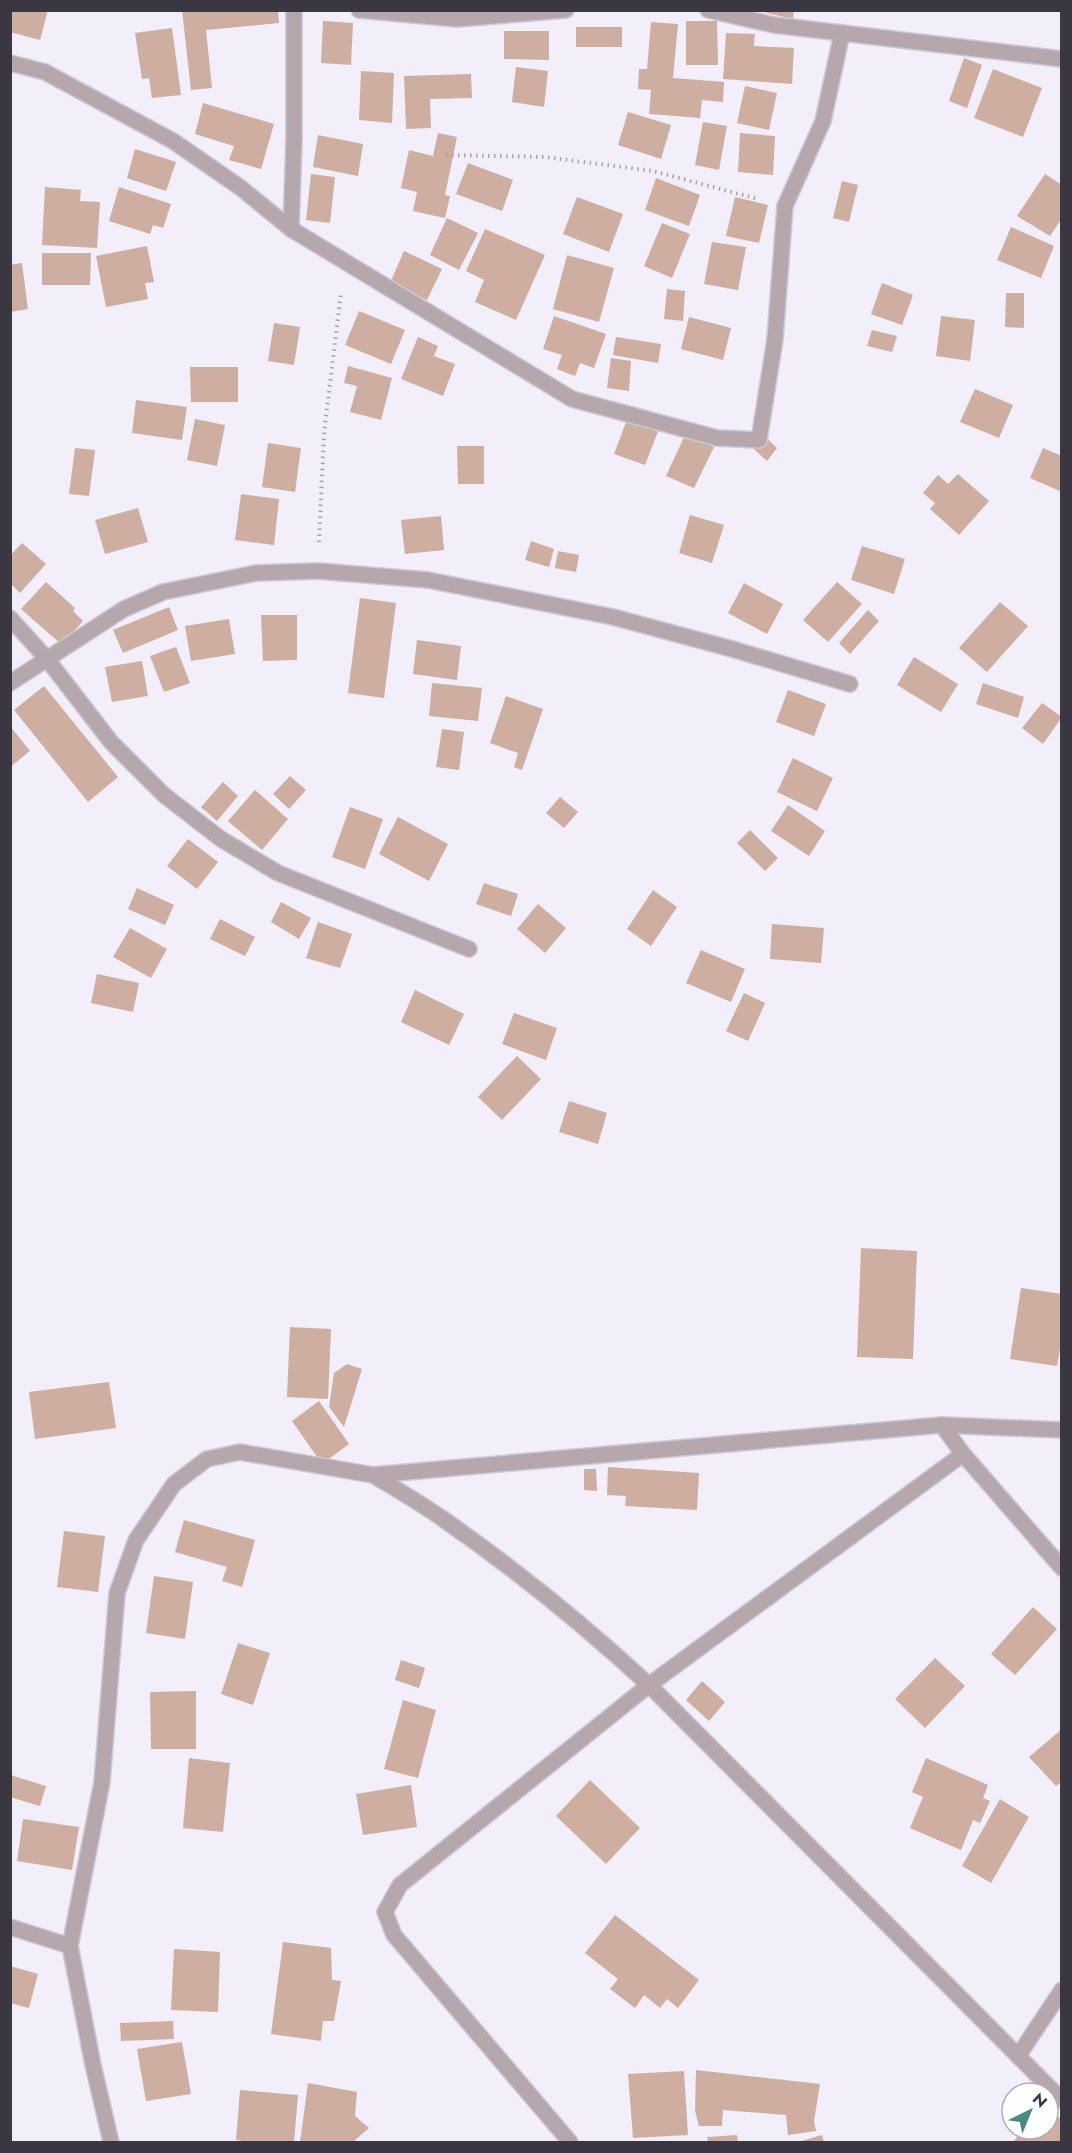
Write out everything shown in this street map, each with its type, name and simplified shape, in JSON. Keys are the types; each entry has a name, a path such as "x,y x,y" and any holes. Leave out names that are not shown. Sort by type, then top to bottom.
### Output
{"street":[{"path":"291,229 294,10"},
{"path":"358,10 457,19 566,10"},
{"path":"708,10 774,25 1062,59"},
{"path":"10,63 45,72 173,141 241,188 291,229 572,399 717,438 759,440 775,339 785,206 822,121 842,33"},
{"path":"10,683 124,609 163,592 256,573 318,571 428,580 613,617 850,684"},
{"path":"10,618 47,659 111,742 164,795 221,839 278,873 469,949"},
{"path":"942,1425 963,1454 1062,1568"},
{"path":"111,2142 93,2065 70,1946 102,1782 117,1593 136,1540 174,1484 207,1459 240,1452 373,1475 942,1425 1062,1430"},
{"path":"570,2142 394,1935 385,1912 400,1885 649,1684 963,1454"},
{"path":"373,1475 442,1518 518,1574 599,1639 649,1684 1062,2100"},
{"path":"10,1927 70,1946"},
{"path":"1018,2056 1062,1990"}],"path":[{"path":"447,155 545,157 653,171 785,206"},
{"path":"318,571 324,433 345,262"}],"building":[{"path":"10,10 48,10 40,40 10,32"},
{"path":"182,10 278,10 279,23 206,30 212,88 191,90"},
{"path":"754,10 794,10 793,19"},
{"path":"323,21 353,23 351,65 321,63"},
{"path":"686,21 717,21 718,65 686,65"},
{"path":"651,22 678,24 673,78 724,82 723,102 702,100 700,118 649,114 651,90 638,89 639,69 647,69"},
{"path":"576,27 622,27 622,47 576,47"},
{"path":"172,28 181,95 152,98 149,78 142,79 135,33"},
{"path":"504,31 549,31 549,60 504,59"},
{"path":"726,33 755,34 754,46 794,48 792,84 723,79"},
{"path":"964,58 982,65 967,108 949,101"},
{"path":"516,67 548,71 544,107 512,102"},
{"path":"993,69 1042,88 1023,137 974,118"},
{"path":"361,71 394,73 392,123 359,120"},
{"path":"471,74 472,98 430,99 431,128 406,129 404,76"},
{"path":"745,86 777,93 769,130 737,123"},
{"path":"203,103 274,124 261,169 229,160 234,146 195,134"},
{"path":"628,112 671,125 661,159 618,145"},
{"path":"703,122 727,126 719,170 695,165"},
{"path":"438,133 457,137 445,195 450,196 445,218 413,211 417,192 401,188 409,150 433,156"},
{"path":"740,133 775,136 773,175 738,172"},
{"path":"318,135 363,144 358,176 313,167"},
{"path":"135,149 176,162 166,191 127,178"},
{"path":"468,163 513,180 502,211 456,194"},
{"path":"311,174 335,177 330,223 306,220"},
{"path":"1045,174 1062,185 1062,218 1050,236 1017,216"},
{"path":"656,178 700,195 689,226 645,210"},
{"path":"842,181 858,185 849,222 833,218"},
{"path":"45,187 81,190 80,201 100,202 97,248 42,245"},
{"path":"119,187 171,204 163,228 153,225 150,234 109,221"},
{"path":"577,197 623,214 609,252 563,234"},
{"path":"735,197 768,205 759,243 726,236"},
{"path":"447,218 478,233 459,270 430,255"},
{"path":"662,223 690,234 672,278 644,266"},
{"path":"1011,227 1054,246 1041,278 997,260"},
{"path":"485,229 545,255 516,320 475,302 484,280 466,271"},
{"path":"712,242 746,247 738,290 704,284"},
{"path":"147,246 154,282 145,283 148,299 106,307 96,256"},
{"path":"404,251 442,269 427,300 390,283"},
{"path":"42,253 91,253 90,285 42,285"},
{"path":"567,255 614,268 599,322 553,309"},
{"path":"22,263 28,309 10,312 10,265"},
{"path":"882,283 913,295 902,325 871,314"},
{"path":"667,289 685,291 683,321 664,319"},
{"path":"1006,293 1024,293 1024,328 1005,327"},
{"path":"359,311 405,330 391,364 345,345"},
{"path":"554,316 606,334 594,368 580,363 575,376 557,369 562,355 543,349"},
{"path":"941,316 975,320 970,361 936,356"},
{"path":"689,317 731,328 723,360 681,349"},
{"path":"274,323 300,327 294,365 268,361"},
{"path":"872,330 897,336 892,352 867,346"},
{"path":"418,337 438,346 434,356 455,364 443,396 401,379"},
{"path":"616,337 661,344 658,363 613,355"},
{"path":"611,358 631,361 629,391 607,388"},
{"path":"348,366 392,378 381,420 350,412 357,386 344,383"},
{"path":"190,367 238,367 238,402 191,402"},
{"path":"975,389 1013,405 999,438 960,422"},
{"path":"136,400 187,407 182,440 132,433"},
{"path":"628,417 659,429 645,465 614,454"},
{"path":"195,419 225,425 217,466 187,460"},
{"path":"757,429 777,448 767,461 746,442"},
{"path":"686,433 714,447 694,488 666,476"},
{"path":"268,443 301,448 295,492 262,487"},
{"path":"457,446 484,446 484,484 458,484"},
{"path":"75,448 95,450 89,496 69,494"},
{"path":"1043,448 1062,456 1062,492 1030,478"},
{"path":"958,474 989,501 959,535 930,509 935,503 923,493 938,475 948,484"},
{"path":"241,494 279,499 274,545 235,540"},
{"path":"138,508 148,542 105,554 95,520"},
{"path":"690,515 724,525 712,563 679,553"},
{"path":"441,516 444,550 405,554 401,520"},
{"path":"531,541 554,549 549,567 525,560"},
{"path":"22,543 46,564 20,593 10,583 10,556"},
{"path":"862,546 905,559 894,594 851,580"},
{"path":"558,551 579,555 576,572 555,568"},
{"path":"46,582 75,608 73,611 83,621 62,645 21,609"},
{"path":"837,582 862,604 828,642 803,620"},
{"path":"744,583 783,604 767,634 728,613"},
{"path":"360,598 396,603 384,698 348,693"},
{"path":"1000,602 1028,626 987,672 959,648"},
{"path":"169,607 178,630 123,653 113,630"},
{"path":"868,610 879,621 850,654 839,643"},
{"path":"261,615 297,615 297,660 263,661"},
{"path":"229,619 235,654 191,661 185,626"},
{"path":"417,640 461,646 457,680 413,674"},
{"path":"176,647 190,683 164,692 150,656"},
{"path":"914,657 958,684 941,712 897,685"},
{"path":"142,661 148,696 112,702 105,667"},
{"path":"432,683 482,688 478,721 429,716"},
{"path":"983,683 1024,697 1018,718 976,704"},
{"path":"44,686 118,777 88,802 14,710"},
{"path":"788,690 826,704 814,736 776,722"},
{"path":"506,696 543,709 522,770 514,767 518,753 490,743"},
{"path":"1042,703 1062,717 1043,744 1022,728"},
{"path":"10,726 30,751 10,767"},
{"path":"442,729 464,732 459,770 436,767"},
{"path":"793,758 833,778 817,811 777,792"},
{"path":"290,776 306,790 289,809 273,794"},
{"path":"223,782 238,796 217,821 201,807"},
{"path":"255,790 288,819 262,850 228,821"},
{"path":"560,797 578,812 564,828 546,813"},
{"path":"788,805 825,831 809,856 771,831"},
{"path":"350,807 383,819 365,869 332,857"},
{"path":"398,817 448,844 429,881 379,854"},
{"path":"750,830 778,858 765,871 737,843"},
{"path":"188,839 218,862 197,889 167,866"},
{"path":"484,883 518,894 511,916 476,904"},
{"path":"137,888 174,905 165,925 128,909"},
{"path":"653,890 677,907 651,946 627,929"},
{"path":"281,902 311,918 299,939 271,922"},
{"path":"538,904 566,928 545,953 517,929"},
{"path":"220,919 255,937 245,956 210,939"},
{"path":"318,922 352,934 340,968 306,958"},
{"path":"772,924 824,928 821,963 770,959"},
{"path":"130,928 167,949 151,978 113,957"},
{"path":"701,950 745,969 731,1002 686,983"},
{"path":"97,974 139,983 133,1012 91,1003"},
{"path":"415,990 464,1014 449,1045 401,1022"},
{"path":"744,993 765,1003 748,1041 726,1031"},
{"path":"514,1013 557,1028 546,1060 502,1044"},
{"path":"517,1056 541,1079 502,1120 478,1097"},
{"path":"569,1101 607,1113 598,1144 559,1132"},
{"path":"861,1248 917,1251 913,1359 857,1357"},
{"path":"1021,1288 1062,1294 1062,1338 1057,1366 1010,1359"},
{"path":"290,1327 331,1329 328,1399 287,1397"},
{"path":"347,1364 362,1369 344,1427 329,1407 334,1373"},
{"path":"109,1382 116,1428 35,1439 29,1392"},
{"path":"319,1401 349,1444 322,1464 292,1421"},
{"path":"608,1467 699,1473 697,1510 625,1506 626,1496 607,1495"},
{"path":"584,1469 596,1469 597,1491 584,1490"},
{"path":"184,1520 255,1540 242,1587 222,1581 227,1567 175,1552"},
{"path":"64,1531 105,1536 98,1592 57,1587"},
{"path":"154,1576 193,1582 185,1639 146,1633"},
{"path":"1033,1607 1057,1629 1015,1675 991,1654"},
{"path":"238,1643 270,1653 253,1705 221,1694"},
{"path":"935,1658 965,1686 925,1728 895,1699"},
{"path":"401,1660 425,1668 419,1688 395,1680"},
{"path":"702,1681 725,1702 709,1721 686,1700"},
{"path":"196,1691 196,1749 151,1749 150,1692"},
{"path":"403,1700 436,1710 418,1778 384,1769"},
{"path":"1062,1729 1062,1781 1056,1786 1029,1757"},
{"path":"189,1758 230,1763 223,1832 183,1828"},
{"path":"926,1758 988,1785 983,1798 990,1801 980,1823 973,1820 961,1850 910,1828 923,1797 912,1792"},
{"path":"10,1775 46,1786 40,1806 10,1797"},
{"path":"590,1780 640,1828 606,1864 556,1816"},
{"path":"411,1785 417,1827 363,1835 356,1794"},
{"path":"1000,1799 1029,1817 991,1883 962,1866"},
{"path":"23,1819 79,1827 72,1870 17,1861"},
{"path":"615,1915 699,1980 678,2008 667,1999 660,2008 644,1995 635,2008 610,1989 618,1979 585,1953"},
{"path":"283,1942 331,1948 332,1980 341,1981 334,2021 323,2021 321,2041 271,2034"},
{"path":"174,1949 220,1952 218,2012 171,2010"},
{"path":"10,1966 38,1974 29,2008 10,2003"},
{"path":"173,2021 174,2039 121,2041 120,2023"},
{"path":"182,2042 191,2094 146,2101 137,2049"},
{"path":"696,2070 820,2084 814,2121 816,2131 788,2135 786,2115 723,2110 722,2126 699,2126 695,2111"},
{"path":"684,2071 688,2135 633,2138 628,2074"},
{"path":"308,2083 357,2092 355,2116 369,2128 353,2142 300,2142"},
{"path":"240,2090 298,2095 294,2142 236,2140"},
{"path":"1060,2118 1062,2120 1062,2142 1013,2142 1060,2141"},
{"path":"737,2135 738,2142 708,2142 707,2137"},
{"path":"822,2135 824,2142 798,2142"}]}
